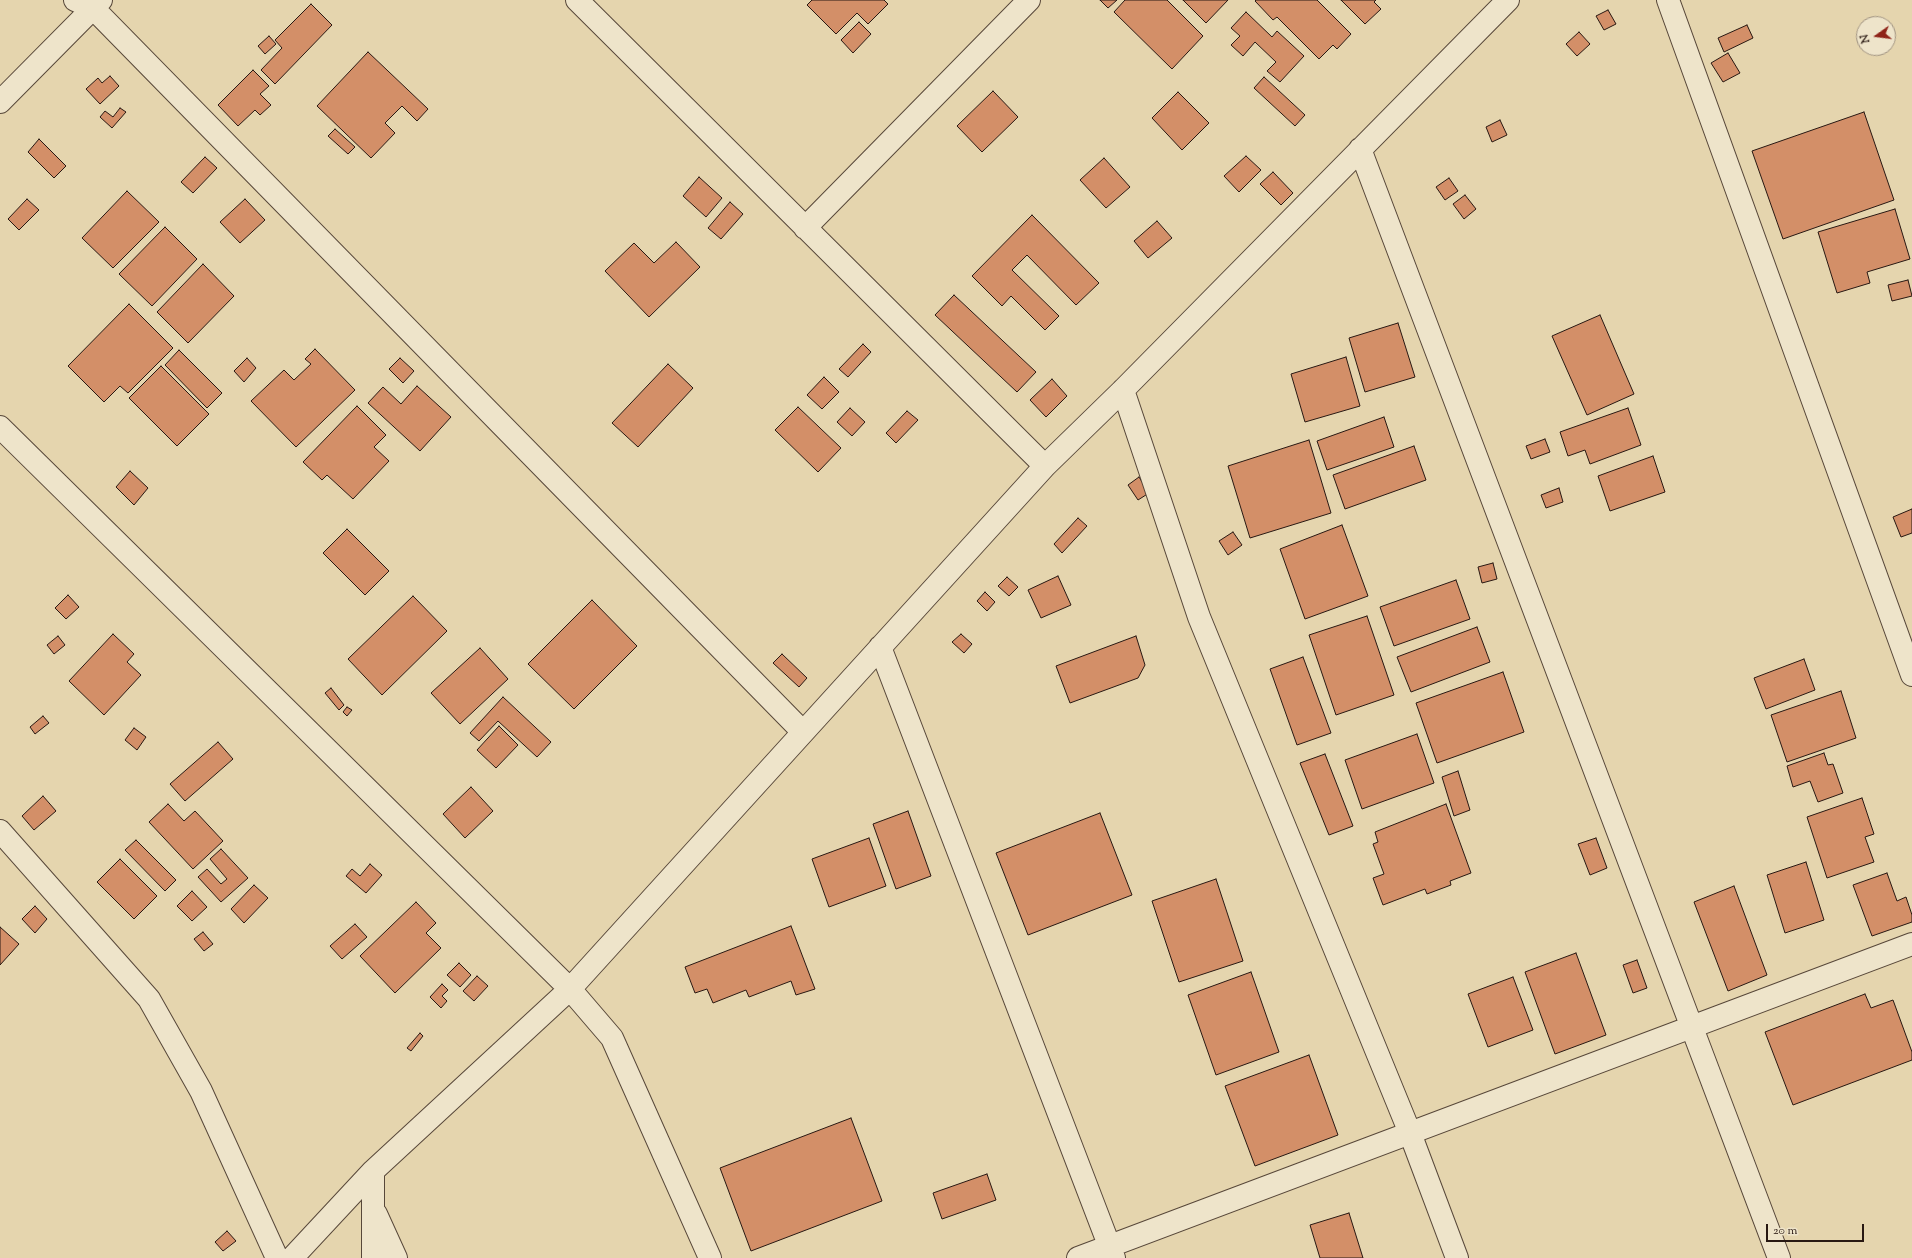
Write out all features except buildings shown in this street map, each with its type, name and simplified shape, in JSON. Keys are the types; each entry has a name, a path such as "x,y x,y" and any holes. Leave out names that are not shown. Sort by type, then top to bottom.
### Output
{"street":[{"path":"806,228 1029,0"},
{"path":"292,1258 373,1171 570,988 1045,466 1123,390 1508,0"},
{"path":"1668,0 1912,675"},
{"path":"0,102 89,3 803,732"},
{"path":"585,3 806,228 1045,466"},
{"path":"1360,149 1779,1258"},
{"path":"1123,390 1199,617 1410,1133 1457,1258"},
{"path":"0,427 570,988 612,1038 710,1258"},
{"path":"880,647 1112,1252"},
{"path":"0,831 149,999 201,1091 277,1258"},
{"path":"1078,1258 1112,1252 1410,1133 1912,944"},
{"path":"373,1171 373,1258"},
{"path":"373,1207 396,1258"}]}
